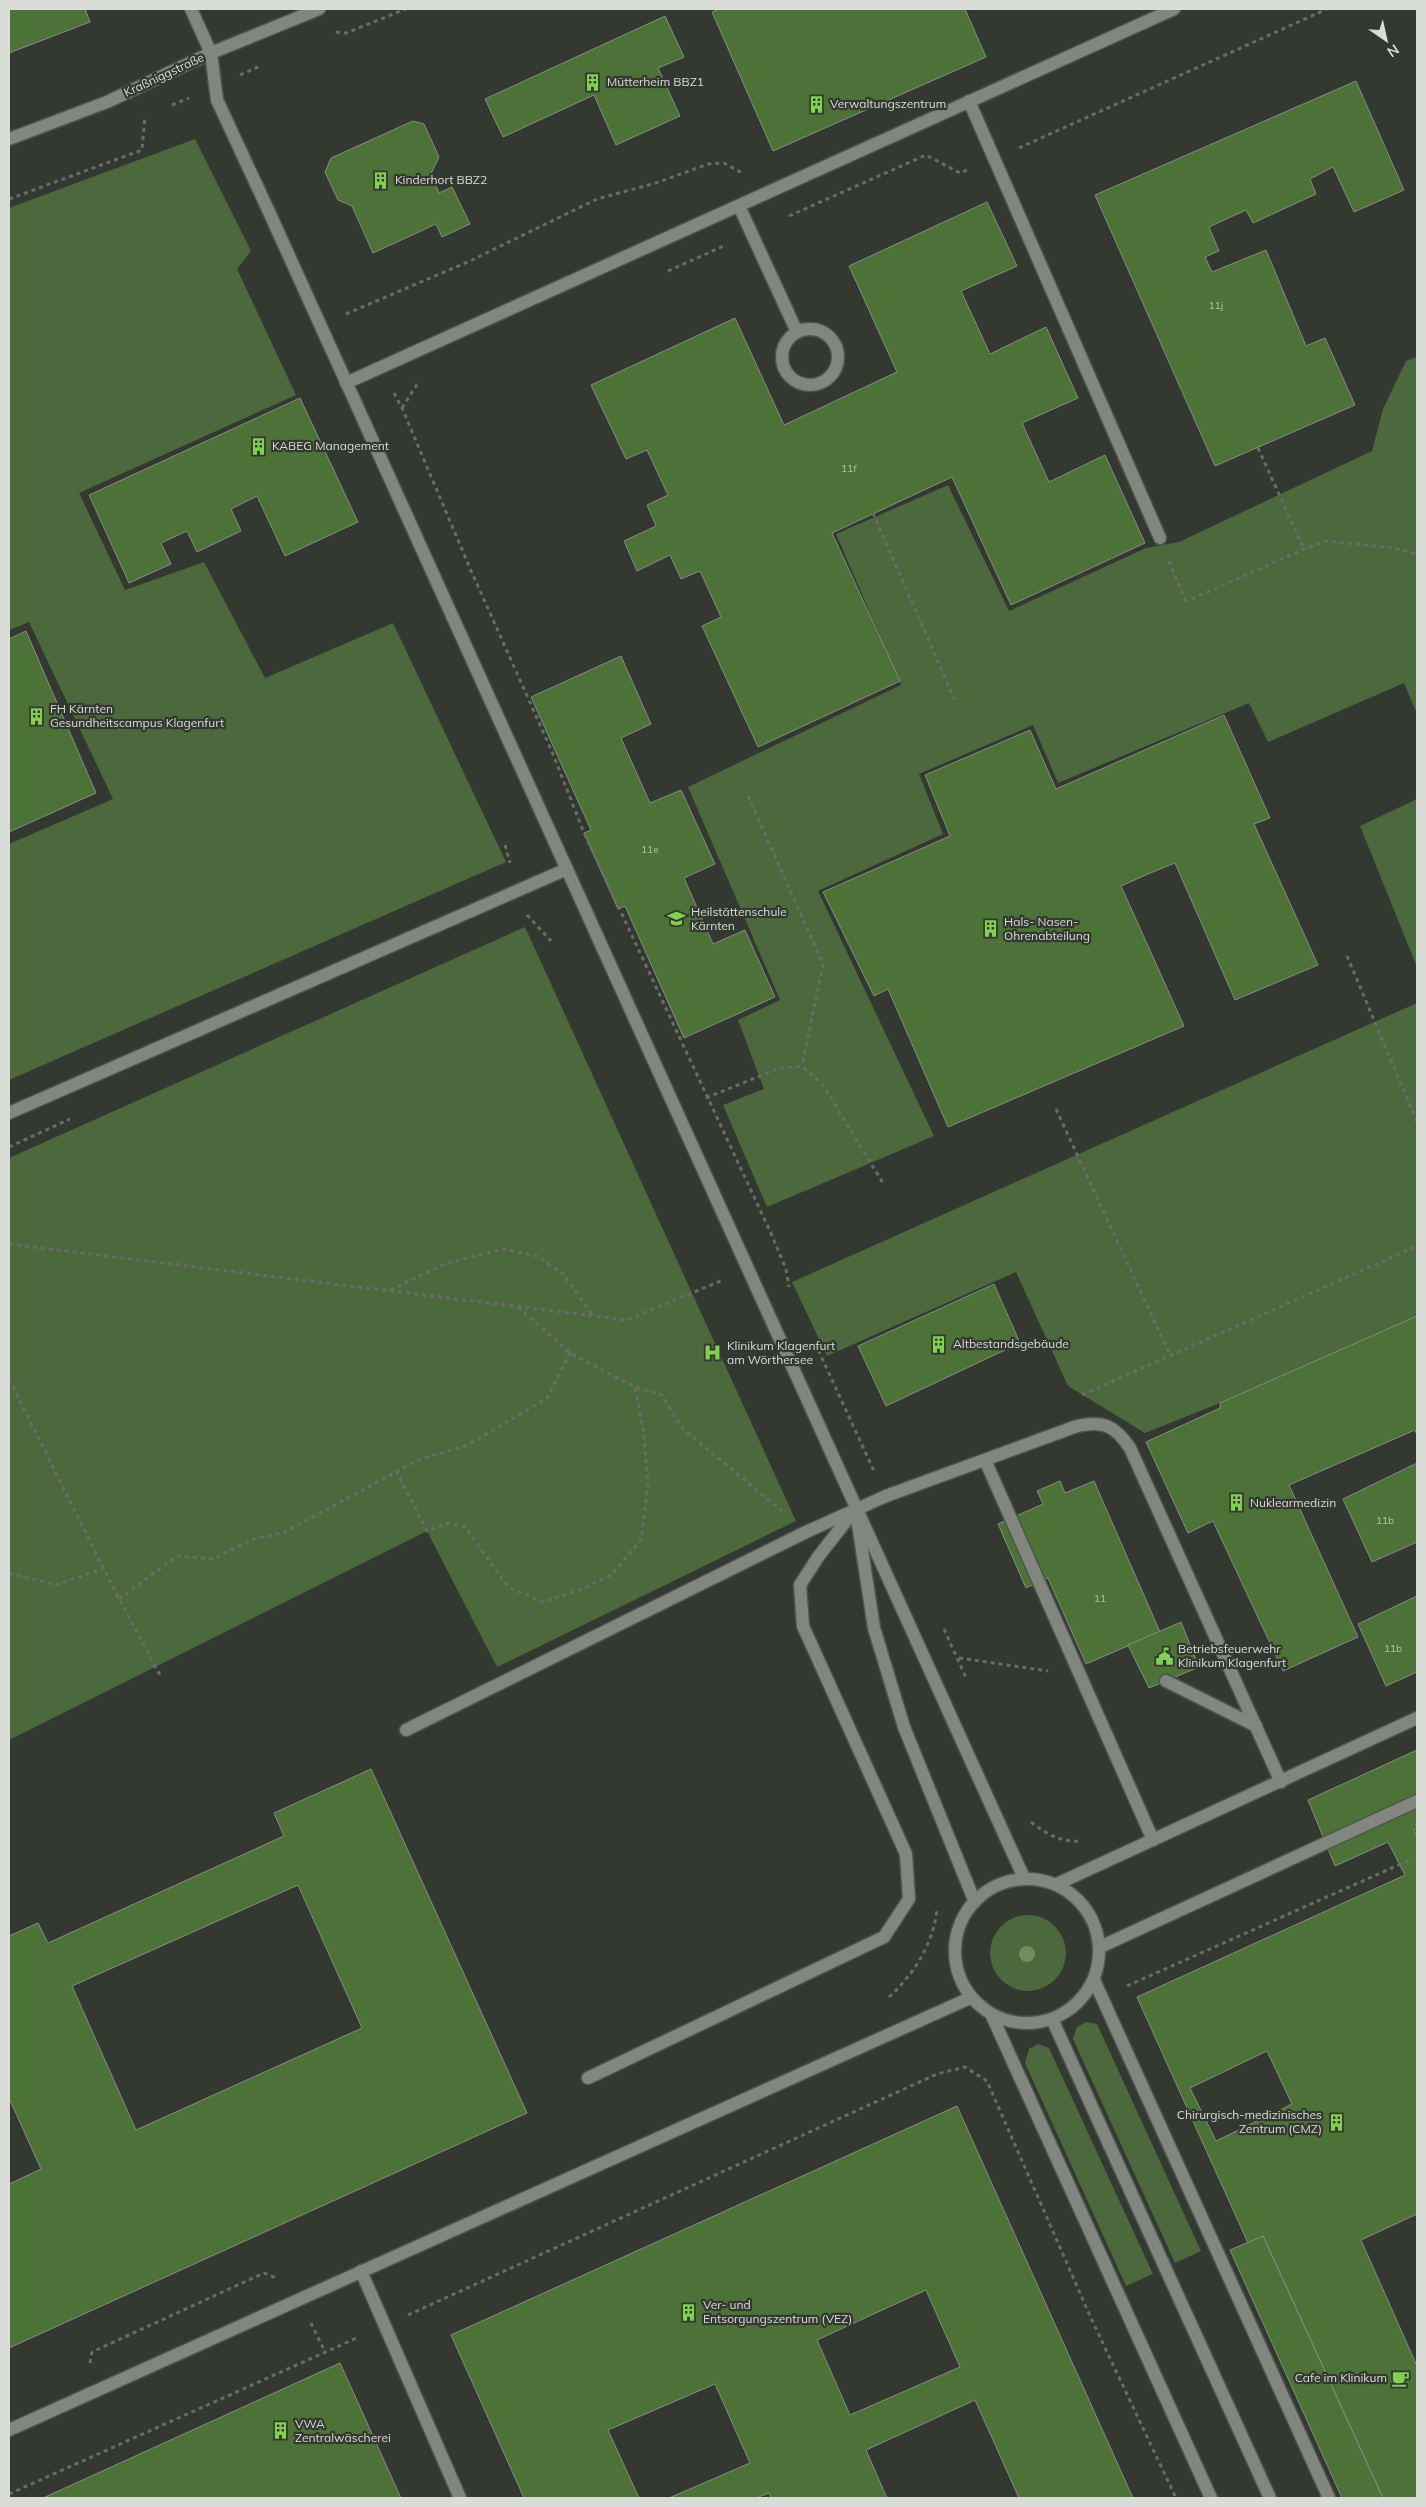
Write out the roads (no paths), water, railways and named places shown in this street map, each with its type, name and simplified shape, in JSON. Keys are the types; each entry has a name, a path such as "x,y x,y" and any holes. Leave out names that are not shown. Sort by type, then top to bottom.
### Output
{"street":[{"path":"190,9 211,53 216,100 677,1110 1024,1878"},
{"name":"Kraßniggstraße","path":"9,139 106,102 211,53 319,9"},
{"path":"346,383 1174,9"},
{"path":"969,101 1160,538"},
{"path":"739,206 797,332"},
{"path":"811,328 821,331 835,343 838,353 834,372 820,384 802,385 794,381 783,366 782,348 787,340 797,332 811,328"},
{"path":"9,1113 567,869"},
{"path":"406,1730 856,1509 886,1496 1077,1426 1094,1422 1107,1426 1121,1435 1130,1448 1281,1782"},
{"path":"985,1460 1153,1840"},
{"path":"856,1509 874,1628 904,1727 974,1900"},
{"path":"588,2078 884,1937 909,1899 906,1854 803,1626 800,1585 818,1557 856,1509"},
{"path":"1166,1681 1256,1726"},
{"path":"1057,1884 1417,1718"},
{"path":"1100,1948 1417,1801"},
{"path":"1024,1878 1057,1884 1079,1899 1094,1922 1100,1948 1094,1980 1078,2004 1052,2019 1024,2024 992,2016 970,1998 954,1963 956,1931 974,1900 996,1884 1024,1878"},
{"path":"1094,1980 1329,2498"},
{"path":"9,2430 970,1998"},
{"path":"992,2016 1211,2498"},
{"path":"1052,2019 1270,2498"},
{"path":"361,2271 460,2498"}],"place":[{"name":"Mütterheim BBZ1","path":"593,82"},
{"name":"Verwaltungszentrum","path":"816,104"},
{"name":"Kinderhort BBZ2","path":"381,180"},
{"name":"KABEG Management","path":"258,446"},
{"name":"FH Kärnten Gesundheitscampus Klagenfurt","path":"36,716"},
{"name":"Heilstättenschule Kärnten","path":"677,919"},
{"name":"Hals- Nasen- Ohrenabteilung","path":"990,929"},
{"name":"Altbestandsgebäude","path":"939,1344"},
{"name":"Klinikum Klagenfurt am Wörthersee","path":"713,1353"},
{"name":"Nuklearmedizin","path":"1236,1503"},
{"name":"Betriebsfeuerwehr Klinikum Klagenfurt","path":"1164,1656"},
{"name":"Chirurgisch-medizinisches Zentrum (CMZ)","path":"1336,2122"},
{"name":"Ver- und Entsorgungszentrum (VEZ)","path":"689,2312"},
{"name":"Cafe im Klinikum","path":"1401,2378"},
{"name":"VWA Zentralwäscherei","path":"281,2431"}]}
